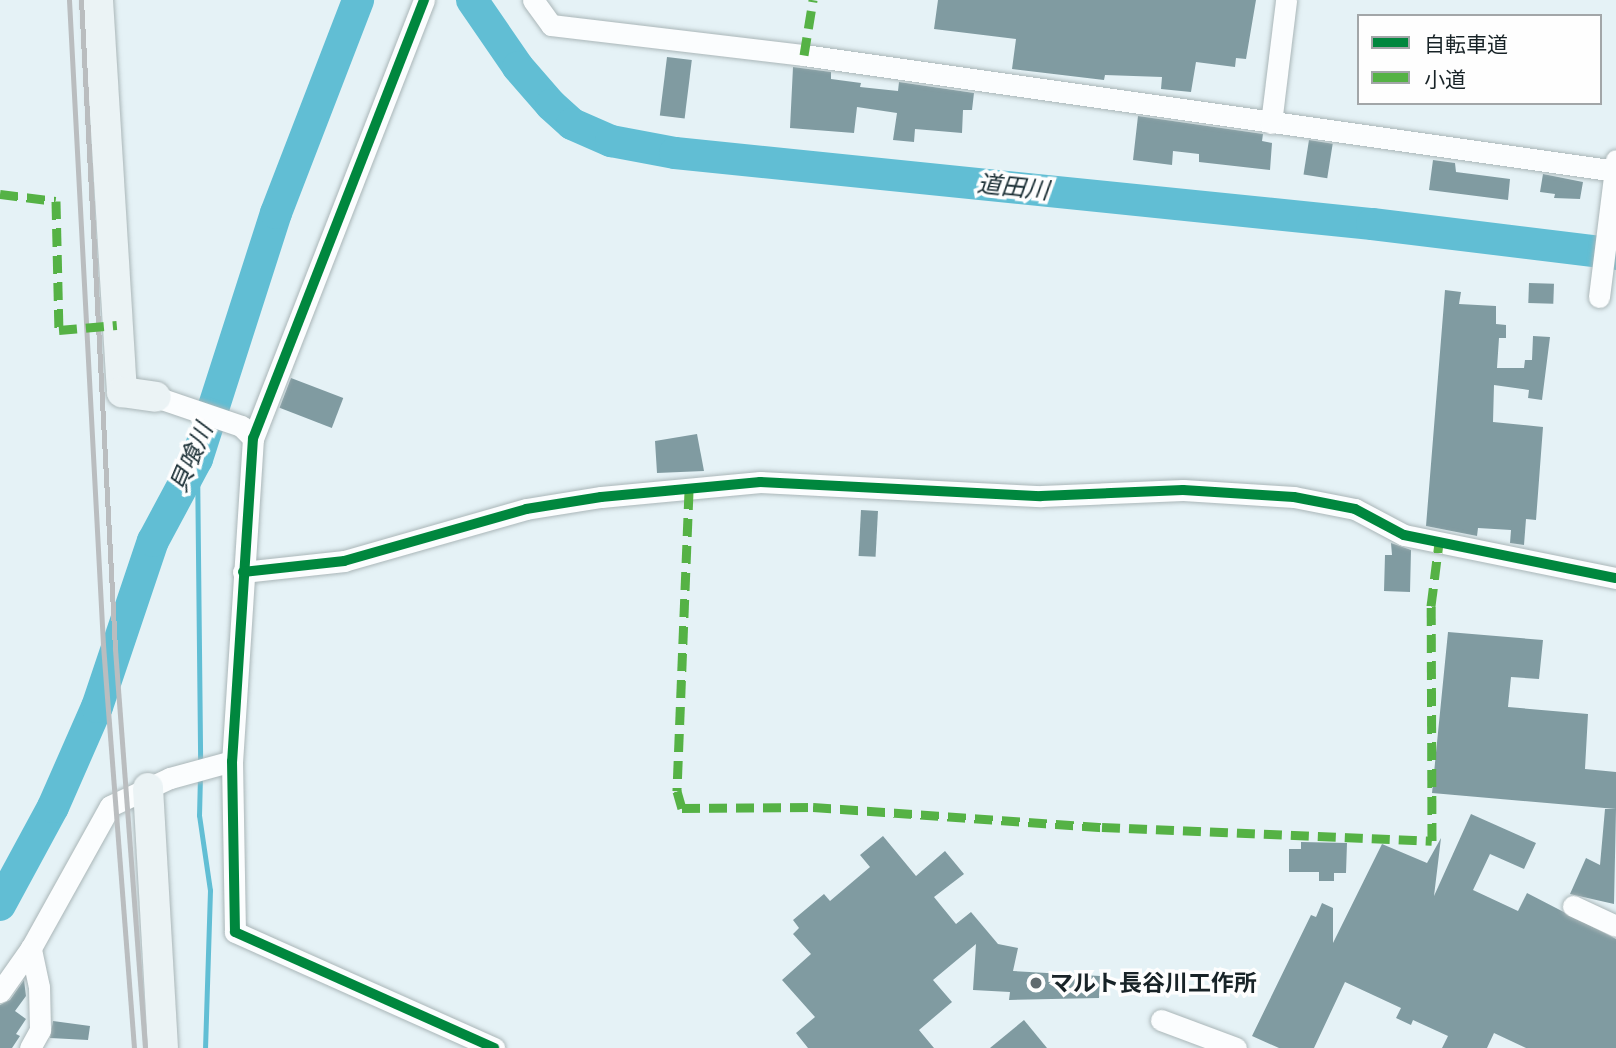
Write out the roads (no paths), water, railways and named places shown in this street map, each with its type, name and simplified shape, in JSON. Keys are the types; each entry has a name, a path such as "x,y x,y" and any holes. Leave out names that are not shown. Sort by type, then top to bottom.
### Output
{"street":[{"path":"98,0 122,392 156,397 247,432"},
{"path":"424,0 247,432 243,572 225,762 235,932 494,1048"},
{"path":"533,0 551,25 804,55 1270,123 1615,167 1599,297"},
{"path":"1270,123 1286,0"},
{"path":"243,572 344,561 526,509 601,497 760,482 1041,496 1183,491 1294,497 1355,509 1424,540 1616,578"},
{"path":"0,992 31,948 110,806 159,783 225,762"},
{"path":"159,783 163,1048"},
{"path":"1573,906 1616,926"},
{"path":"30,1048 40,1020 31,948"},
{"path":"1161,1020 1236,1048"}],"waterway":[{"name":"貝喰川","path":"0,905 53,807 97,707 153,541 197,459 276,213 358,0"},
{"name":"道田川","path":"472,0 518,67 551,105 572,124 611,141 675,153 1372,224 1616,254"},
{"path":"197,459 200,766"},
{"path":"200,775 199,815 210,890 205,1048"}],"railway":[{"path":"69,0 103,645 134,1048"},
{"path":"81,0 115,649 145,1048"}],"place":[{"name":"マルト長谷川工作所","path":"1036,983"}]}
